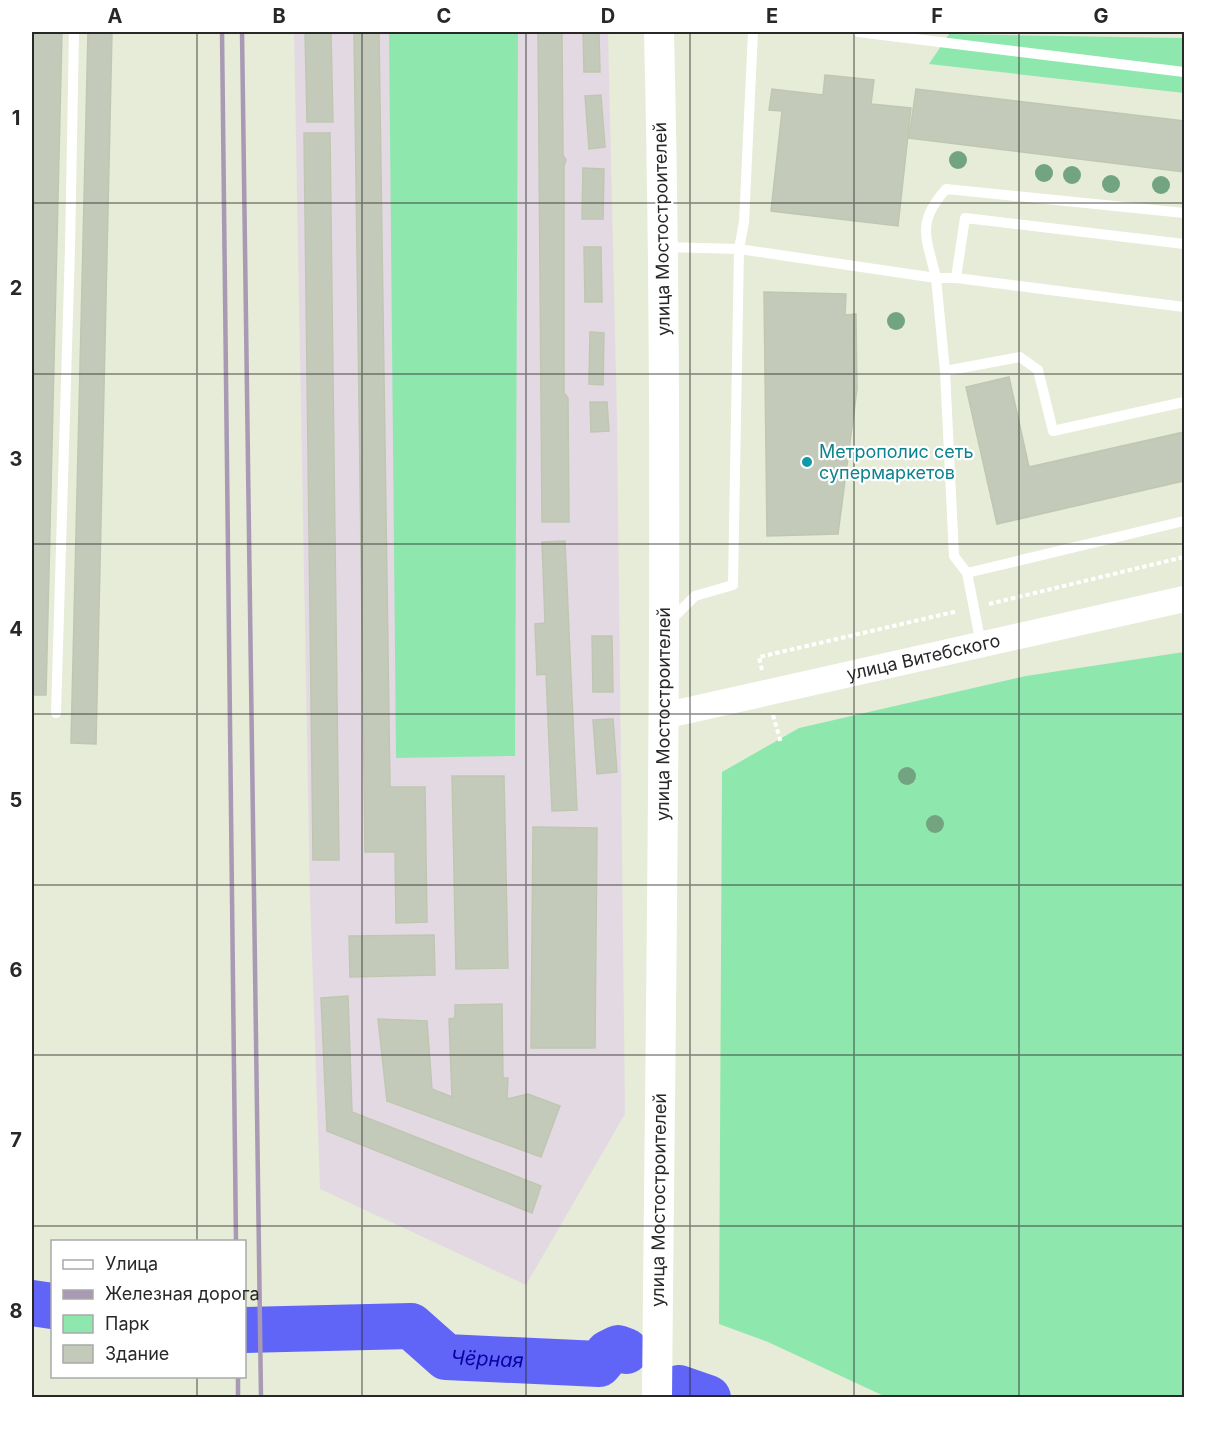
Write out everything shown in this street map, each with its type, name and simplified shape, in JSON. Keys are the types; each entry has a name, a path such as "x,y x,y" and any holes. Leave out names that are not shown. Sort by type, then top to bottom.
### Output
{"main road":[{"name":"улица Мостостроителей","path":"657,1398 665,626 664,247 658,32"}],"street":[{"name":"улица Витебского","path":"663,716 1185,599"}],"lane":[{"path":"56,712 74,32"},
{"path":"665,626 695,596 733,585 739,249 744,222 753,32"},
{"path":"858,32 918,35 1185,72"},
{"path":"981,644 967,573 954,556 945,371 936,278 925,228 932,204 946,189 1185,213"},
{"path":"956,278 965,218 1185,244"},
{"path":"664,247 739,249 936,278 956,278 1185,307"},
{"path":"945,371 1020,357 1038,370 1053,431 1185,402"},
{"path":"967,573 1185,520"}],"shaded area":[{"path":"294,32 608,32 617,418 625,1114 526,1285 320,1189 310,897"}],"green space":[{"path":"389,32 518,32 515,756 396,758"},
{"path":"949,34 1184,38 1184,93 929,64"},
{"path":"1184,652 1184,1397 886,1397 768,1342 719,1324 722,772 799,728 1026,676"}],"building":[{"path":"33,32 62,32 46,695 32,695"},
{"path":"88,32 112,32 96,744 71,743"},
{"path":"305,32 331,32 333,122 307,122"},
{"path":"354,32 379,32 390,787 425,787 427,922 396,923 395,852 365,852"},
{"path":"538,32 562,32 563,155 566,160 564,166 564,393 568,398 569,522 542,522"},
{"path":"583,32 599,32 600,72 584,72"},
{"path":"825,75 874,80 871,104 911,108 898,226 771,211 782,111 769,110 772,89 823,95"},
{"path":"916,89 1184,121 1184,172 909,138"},
{"path":"601,95 605,147 589,149 585,96"},
{"path":"304,133 330,133 339,860 313,860"},
{"path":"583,168 604,169 603,219 582,219"},
{"path":"584,247 601,247 602,302 585,302"},
{"name":"Метрополис cеть супермаркетов","path":"764,292 846,294 845,315 856,314 857,389 838,534 767,536"},
{"path":"590,332 604,333 603,385 589,384"},
{"path":"1009,377 1029,467 1184,432 1184,481 997,524 966,387"},
{"path":"590,402 607,402 609,431 591,432"},
{"path":"565,541 577,810 552,811 546,674 537,675 535,624 545,623 542,542"},
{"path":"592,636 612,636 613,692 593,692"},
{"path":"613,719 617,772 597,774 593,720"},
{"path":"452,776 504,776 508,968 456,969"},
{"path":"533,827 597,828 595,1048 531,1048"},
{"path":"434,935 435,975 350,977 349,936"},
{"path":"348,996 352,1112 541,1186 532,1213 327,1131 321,998"},
{"path":"502,1004 503,1078 508,1078 507,1099 528,1094 560,1106 541,1157 387,1101 378,1019 427,1021 432,1089 452,1097 449,1019 455,1018 455,1005"}],"waterway":[{"name":"Чёрная","path":"32,1303 51,1306"},
{"name":"Чёрная","path":"246,1330 411,1326 446,1357 599,1364 608,1353 618,1348 626,1351"},
{"name":"Чёрная","path":"679,1388 708,1398"}],"railway":[{"path":"222,32 236,1240"},
{"path":"242,32 261,1398"},
{"path":"238,1378 238,1398"}],"place":[{"name":"Метрополис cеть супермаркетов","path":"807,462"}]}
